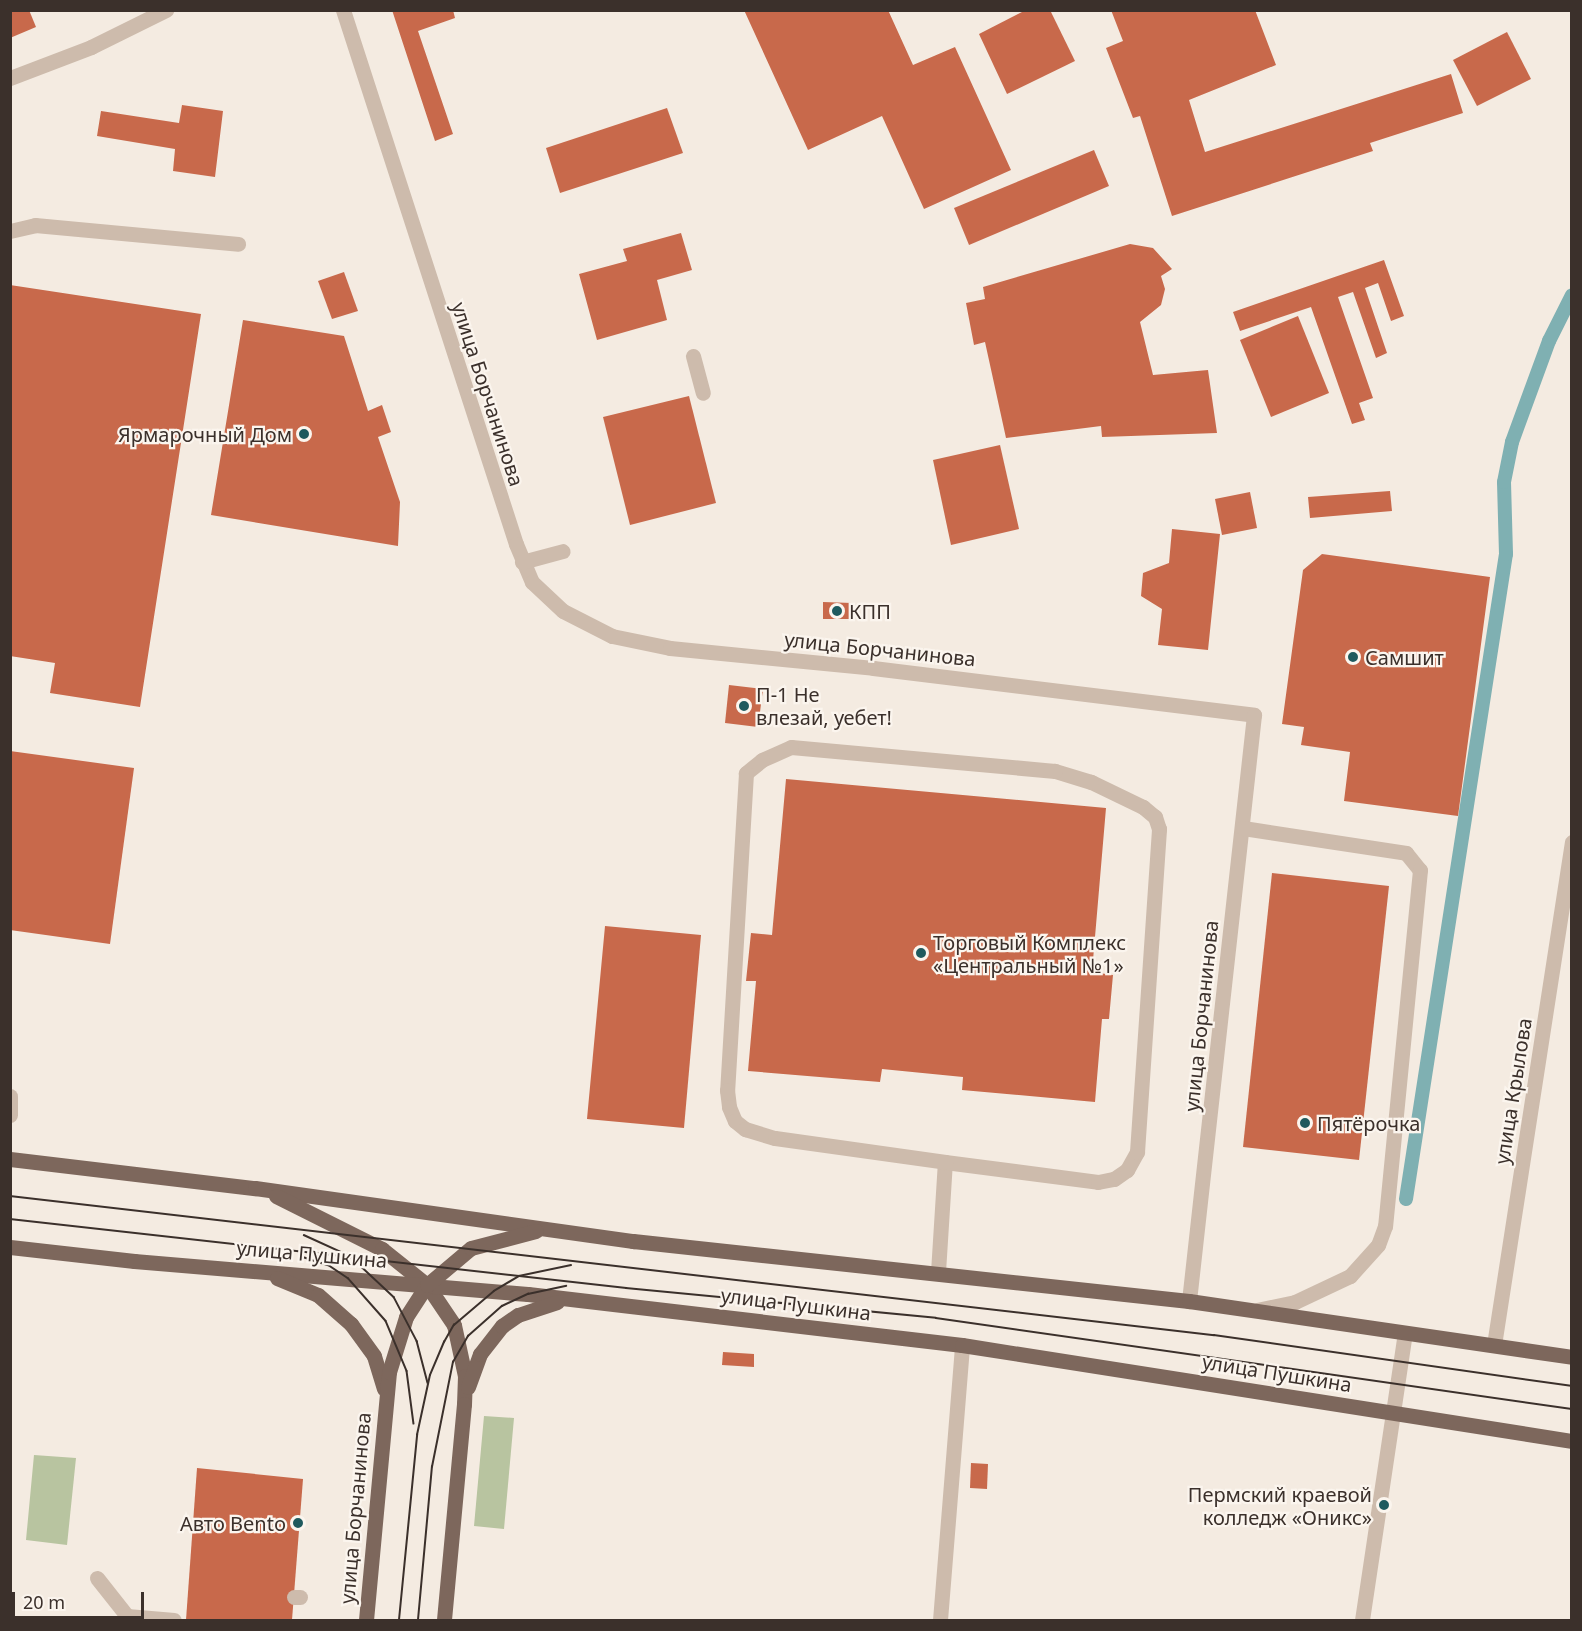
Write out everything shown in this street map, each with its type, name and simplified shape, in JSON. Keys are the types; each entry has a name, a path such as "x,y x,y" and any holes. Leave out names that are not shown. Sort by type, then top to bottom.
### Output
{"main road":[{"path":"10,1159 255,1188 564,1230 1189,1301 1572,1357"},
{"path":"255,1188 363,1237 427,1285 454,1325 460,1346 464,1404"},
{"name":"улица Борчанинова","path":"366,1620 388,1372 401,1330 427,1285 471,1248 509,1235 564,1230"},
{"name":"улица Пушкина","path":"10,1247 134,1261 427,1285 962,1345 1572,1441"},
{"path":"248,1269 290,1282 336,1309 374,1356 386,1400"},
{"path":"444,1620 464,1404 471,1374 490,1339 518,1315 566,1300"}],"street":[{"path":"10,78 91,47 166,10"},
{"name":"улица Борчанинова","path":"343,10 522,562 532,582 563,611 595,629 628,641 713,654 884,669 1254,715 1189,1301"},
{"path":"10,231 35,225 238,244"},
{"path":"693,356 703,393"},
{"path":"522,562 563,551"},
{"path":"791,747 1055,771 1091,782 1143,807 1157,823 1161,842 1140,1132 1137,1152 1126,1170 1114,1179 1098,1182 945,1162 775,1138 745,1129 735,1121 729,1107 727,1090 746,773 762,760 791,747"},
{"path":"1243,828 1406,853 1420,870 1385,1226 1372,1252 1350,1276 1295,1302 1258,1310"},
{"name":"улица Крылова","path":"1494,1345 1572,842"},
{"path":"10,1096 10,1115"},
{"path":"938,1272 945,1162"},
{"path":"1362,1620 1405,1333"},
{"path":"940,1620 962,1345"},
{"path":"97,1578 127,1616 174,1620"}],"green space":[{"path":"484,1416 514,1418 504,1529 474,1526"},
{"path":"34,1455 76,1458 67,1545 26,1540"}],"building":[{"path":"10,10 29,10 36,27 10,38"},
{"path":"392,10 453,10 455,18 418,31 453,134 435,141"},
{"path":"744,10 888,10 913,65 955,47 1011,170 924,209 882,116 808,150"},
{"path":"1026,10 1050,10 1075,61 1007,94 979,34"},
{"path":"1111,10 1255,10 1276,65 1189,100 1205,152 1451,74 1463,113 1370,143 1373,151 1172,216 1140,116 1133,118 1106,48 1123,41"},
{"path":"1507,32 1531,79 1477,106 1453,60"},
{"path":"182,105 223,111 215,177 173,171 175,149 97,136 101,111 179,123"},
{"path":"667,108 683,153 560,193 546,148"},
{"path":"1094,150 1109,186 969,245 954,208"},
{"path":"681,233 692,270 657,280 667,320 597,340 579,274 627,261 623,249"},
{"path":"1130,244 1153,248 1172,269 1161,276 1165,289 1161,305 1140,322 1153,375 1208,370 1217,433 1102,437 1101,426 1006,438 985,342 974,345 966,303 985,299 983,287"},
{"path":"1384,260 1404,316 1391,321 1378,283 1365,288 1387,353 1376,358 1353,292 1338,297 1373,398 1359,403 1365,420 1352,424 1311,307 1240,331 1233,312"},
{"path":"344,272 358,311 332,319 318,281"},
{"path":"10,285 201,314 140,707 50,693 55,663 10,656"},
{"path":"1298,316 1329,393 1271,417 1240,340"},
{"name":"Ярмарочный Дом","path":"243,320 344,336 368,411 382,405 391,432 378,437 400,502 398,546 211,515"},
{"path":"689,396 716,503 630,525 603,417"},
{"path":"1000,445 1019,529 951,545 933,460"},
{"path":"1390,491 1392,511 1310,518 1308,497"},
{"path":"1250,492 1257,528 1222,535 1215,499"},
{"path":"1172,529 1220,534 1208,650 1158,645 1162,609 1141,596 1143,573 1169,563"},
{"path":"1322,554 1490,577 1458,816 1344,801 1350,752 1301,745 1304,727 1282,724 1303,570"},
{"name":"КПП","path":"823,602 852,603 851,619 823,619"},
{"name":"П-1 Не влезай, уебет!","path":"729,685 763,689 758,727 725,723"},
{"path":"10,751 134,768 110,944 10,930"},
{"name":"Торговый Комплекс «Центральный №1»","path":"786,779 1106,808 1092,972 1113,975 1109,1019 1102,1019 1095,1102 962,1090 963,1077 882,1069 880,1082 748,1071 756,981 746,981 751,933 772,935"},
{"path":"1272,873 1389,886 1359,1160 1243,1147"},
{"path":"605,926 701,935 684,1128 587,1119"},
{"path":"723,1352 754,1354 754,1367 722,1365"},
{"path":"971,1463 988,1464 987,1489 970,1488"},
{"path":"197,1468 303,1479 292,1620 186,1620"}],"waterway":[{"path":"1406,1199 1506,554 1504,482 1512,442 1549,341 1572,295"}],"tram line":[{"path":"10,1196 1214,1335 1572,1386"},
{"path":"10,1219 626,1288 936,1318 1572,1409"},
{"path":"304,1235 350,1256 394,1297 417,1341 428,1383"},
{"path":"303,1257 330,1266 348,1278 386,1321 407,1371 414,1424"},
{"path":"399,1620 417,1435 430,1375 444,1342 454,1325 494,1291 519,1276 571,1265"},
{"path":"418,1620 432,1467 453,1362 468,1336 502,1306 528,1294 566,1286"}],"place":[{"name":"Ярмарочный Дом","path":"304,434"},
{"name":"КПП","path":"837,611"},
{"name":"Самшит","path":"1353,657"},
{"name":"П-1 Не влезай, уебет!","path":"744,706"},
{"name":"Торговый Комплекс «Центральный №1»","path":"921,953"},
{"name":"Пятёрочка","path":"1305,1123"},
{"name":"Пермский краевой колледж «Оникс»","path":"1384,1505"},
{"name":"Авто Bento","path":"298,1523"}]}
